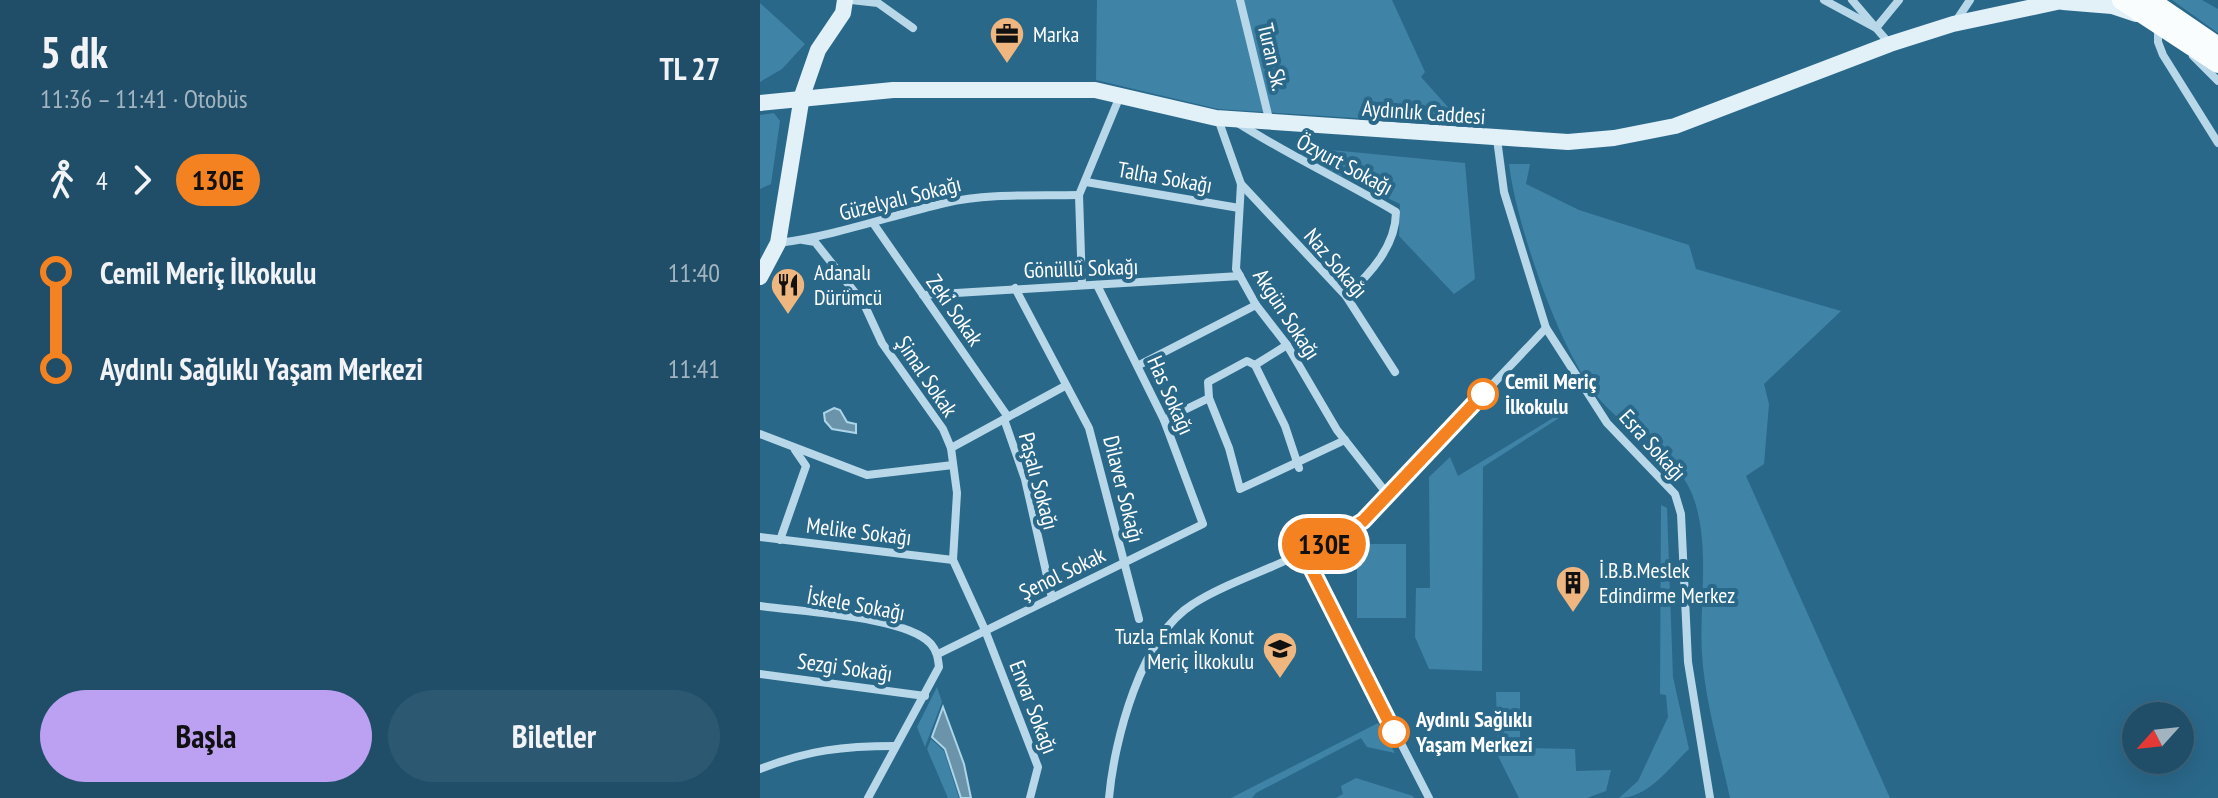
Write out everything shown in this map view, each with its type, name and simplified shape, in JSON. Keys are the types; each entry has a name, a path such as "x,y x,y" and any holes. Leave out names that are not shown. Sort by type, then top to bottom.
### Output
{"main road":[{"path":"2122,0 2218,47"},
{"path":"2151,15 2177,38 2218,63"}],"street":[{"path":"760,277 778,243 802,96 818,50 843,13 848,0 878,3 913,28"},
{"name":"Turan Sk.","path":"1240,0 1270,123"},
{"path":"1824,0 1876,28"},
{"path":"1852,0 1890,44"},
{"path":"1876,28 1899,0"},
{"path":"1953,24 1970,0"},
{"name":"Aydınlık Caddesi","path":"760,103 802,96 893,90 1095,90 1224,118 1568,142 1614,138 1675,126 1890,44 1953,24 2065,1 2112,6 2151,15"},
{"path":"2151,15 2163,55 2218,143"},
{"path":"2177,38 2218,81"},
{"path":"1082,285 1079,195 1120,96"},
{"name":"Akgün Sokağı","path":"1224,118 1241,184 1236,269 1256,305 1287,345 1337,430 1388,495"},
{"name":"Özyurt Sokağı","path":"1224,118 1305,165 1347,182 1396,212 1396,228 1384,251 1364,280 1346,296"},
{"name":"Esra Sokağı","path":"1497,139 1504,192 1546,328 1607,423 1675,494 1681,514 1688,662 1710,798"},
{"name":"Talha Sokağı","path":"1086,182 1239,208"},
{"name":"Naz Sokağı","path":"1241,184 1346,296 1395,372"},
{"name":"Güzelyalı Sokağı","path":"778,243 803,240 947,202 984,197 1079,195"},
{"name":"Zeki Sokak","path":"873,223 1006,418"},
{"name":"Şimal Sokak","path":"803,240 815,242 864,304 882,343 943,429 951,448 957,493 953,560"},
{"name":"Gönüllü Sokağı","path":"923,295 1240,276"},
{"name":"Has Sokağı","path":"1097,285 1164,420 1203,524"},
{"name":"Dilaver Sokağı","path":"1015,288 1089,428 1139,619"},
{"path":"1139,365 1256,305"},
{"path":"1109,798 1123,718 1159,640 1191,604 1289,559 1305,556 1363,521 1546,328"},
{"path":"1255,365 1287,345"},
{"path":"1298,466 1285,426 1255,365 1247,361 1208,382 1209,398 1229,448 1240,489 1298,466 1345,440"},
{"path":"951,448 1065,386"},
{"path":"1164,420 1209,398"},
{"name":"Paşalı Sokağı","path":"1006,418 1025,479 1052,598"},
{"path":"760,434 794,450 867,475 953,465"},
{"path":"780,540 806,466 794,450"},
{"name":"Şenol Sokak","path":"938,654 1203,524"},
{"name":"Melike Sokağı","path":"760,537 953,560"},
{"path":"1305,556 1429,798"},
{"name":"Envar Sokağı","path":"953,560 985,630 1038,767 1030,798"},
{"name":"İskele Sokağı","path":"760,606 906,628 930,643 938,654"},
{"path":"868,798 925,696 939,667 938,654"},
{"name":"Sezgi Sokağı","path":"760,674 925,696"},
{"path":"760,769 841,746 895,746"}],"shaded area":[{"path":"1097,0 1392,0 1425,72 1421,77 1464,125 1218,109 1096,80"},
{"path":"2172,0 2202,0 2218,9 2218,33"},
{"path":"760,3 805,44 782,69 760,82"},
{"path":"774,113 780,121 771,184 760,189 760,115"},
{"path":"1301,147 1465,163 1475,279 1454,294 1399,236 1400,204 1300,156"},
{"path":"1509,164 1530,164 1526,184 1579,210 1689,245 1696,269 1841,311 1764,384 1769,404 1764,464 1746,476 1890,798 1730,798 1704,672 1701,635 1702,540 1695,502 1679,471 1667,458 1601,401 1571,353 1556,322 1531,253"},
{"path":"1553,402 1559,418 1483,467 1482,671 1429,669 1415,637 1416,588 1430,588 1429,477 1450,457 1458,476 1553,418 1548,404"},
{"path":"834,408 840,410 847,422 856,424 856,433 832,429 825,421 824,413"},
{"path":"1661,505 1667,508 1673,677 1689,749 1649,788 1630,797 1619,798 1638,781 1668,717 1666,695 1660,694"},
{"path":"1357,544 1406,544 1406,618 1357,618"},
{"path":"937,687 942,702 925,747 917,727"},
{"path":"1496,692 1520,692 1520,748 1575,749 1576,771 1611,770 1606,791 1587,798 1519,798 1498,756"},
{"path":"943,707 964,764 971,798 961,798 945,749 932,737"},
{"path":"1378,723 1395,753 1367,747 1361,738 1256,793 1252,798 1231,798"},
{"path":"931,739 944,751 959,798 948,798 927,749"},
{"path":"1356,778 1414,798 1336,798 1343,794 1341,786"}],"bus line":[{"name":"130E","path":"1394,732 1305,556 1363,521 1483,394"}],"place":[{"name":"Marka","path":"1007,65"},
{"name":"Adanalı Dürümcü","path":"788,316"},
{"name":"Cemil Meriç İlkokulu","path":"1483,394"},
{"name":"İ.B.B.Meslek Edindirme Merkez","path":"1573,614"},
{"name":"Tuzla Emlak Konut Meriç İlkokulu","path":"1280,680"},
{"name":"Aydınlı Sağlıklı Yaşam Merkezi","path":"1394,732"}]}
